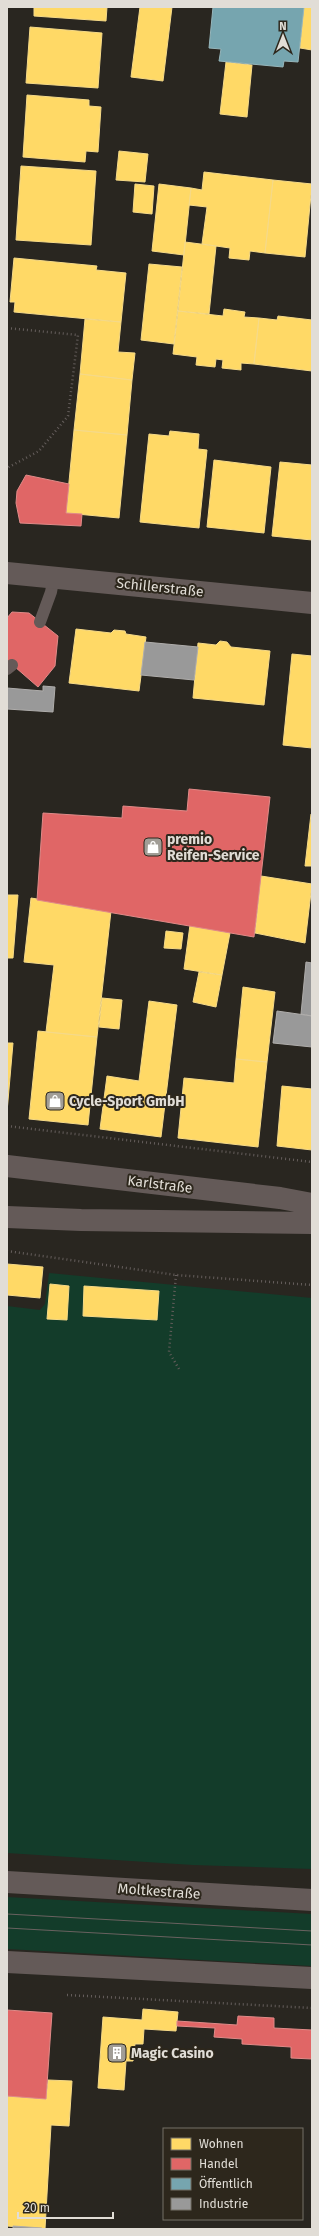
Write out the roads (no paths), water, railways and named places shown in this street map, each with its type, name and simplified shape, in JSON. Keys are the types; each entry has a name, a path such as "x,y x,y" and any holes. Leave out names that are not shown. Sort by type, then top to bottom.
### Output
{"street":[{"name":"Schillerstraße","path":"7,573 54,576 312,603"},
{"name":"Karlstraße","path":"7,1166 280,1198 312,1204"},
{"path":"7,1217 81,1220 312,1223"},
{"name":"Moltkestraße","path":"7,1882 312,1900"},
{"path":"7,1962 312,1978"}],"lane":[{"path":"40,622 51,592 54,576"}],"tram line":[{"path":"7,1914 312,1931"},
{"path":"7,1928 312,1945"}],"place":[{"name":"premio Reifen-Service","path":"153,847"},
{"name":"Cycle-Sport GmbH","path":"55,1101"},
{"name":"Magic Casino","path":"117,2053"}]}
